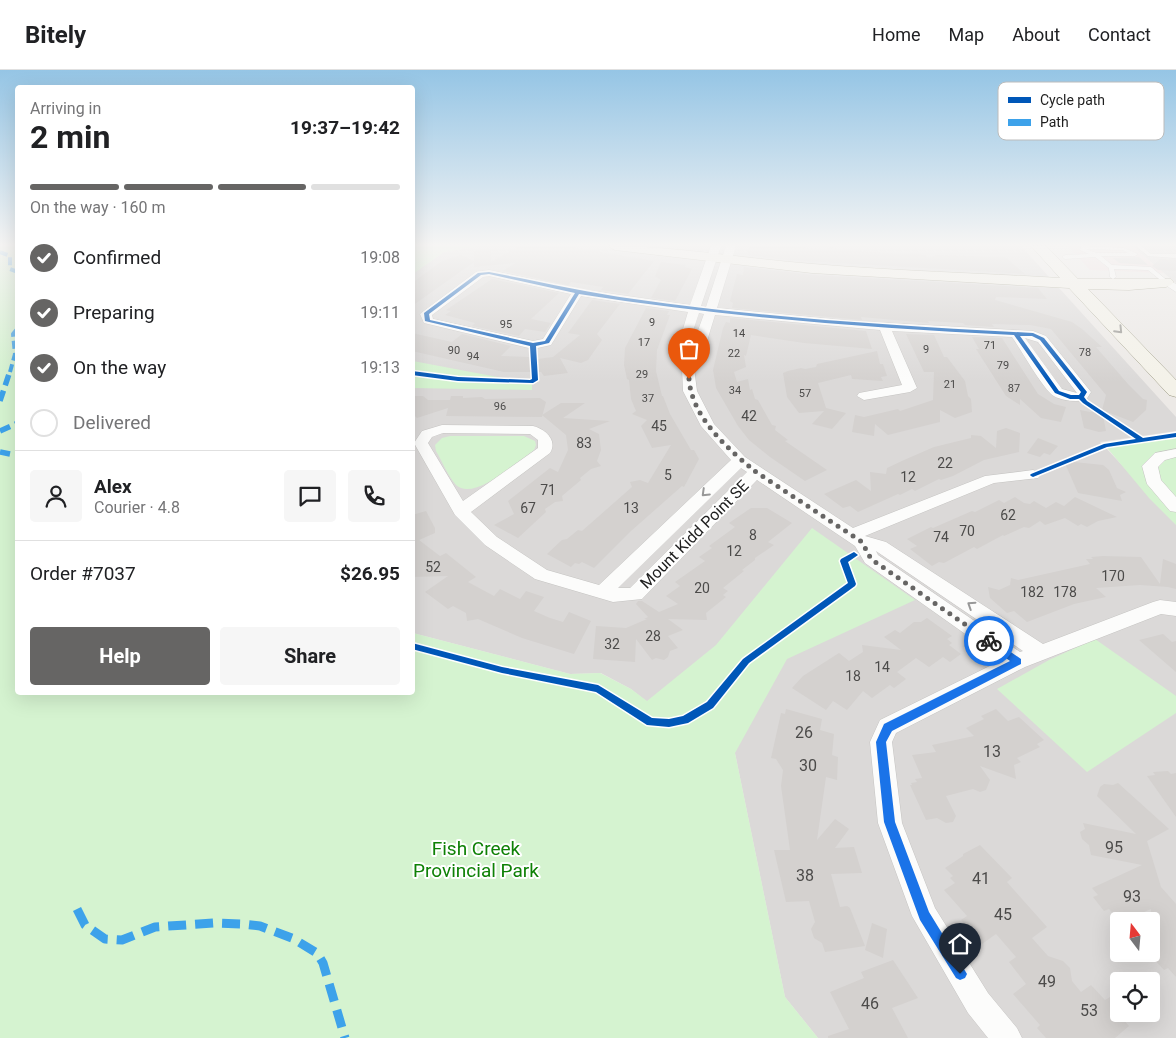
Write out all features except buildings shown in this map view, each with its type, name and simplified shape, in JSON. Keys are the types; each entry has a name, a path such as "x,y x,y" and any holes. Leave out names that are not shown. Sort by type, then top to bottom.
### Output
{"street":[{"path":"457,291 426,314 428,321 532,345 547,342 578,292"},
{"path":"574,291 711,310 885,328 1016,334 1033,335 1042,339 1084,392 1081,397 1070,397 1057,392 1016,334"},
{"path":"704,291 685,338 681,356 688,368 690,391 708,426 740,460 756,472 857,538 880,546 1040,652"},
{"path":"688,368 697,354 711,310 714,291"},
{"path":"1091,291 1176,390"},
{"path":"1097,291 1110,300 1176,368"},
{"path":"1110,300 1112,291"},
{"path":"864,396 910,388 885,328"},
{"name":"Mount Kidd Point SE","path":"462,511 545,450 545,440 533,430 442,430 427,434 421,442 462,511 491,541 541,575 602,593 613,595 635,594 756,472"},
{"path":"1176,453 1160,456 1150,466 1153,481 1176,507"},
{"name":"Mount Kidd Point SE","path":"602,593 740,460"},
{"path":"857,538 991,479 1032,475"},
{"path":"857,538 871,559 1018,661"},
{"path":"1007,1038 978,1003 924,916 890,822 881,742 888,728 1018,661 1160,606 1176,609"}],"shaded area":[{"path":"415,291 1062,291 1176,417 1176,431 1100,442 1176,522 1176,1038 818,1038 785,997 735,753 646,701 631,689 601,673 570,674 415,634"}],"green space":[{"name":"Fish Creek Provincial Park","path":"0,291 15,291 15,695 415,695 415,634 570,674 600,673 631,689 647,701 716,645 812,528 915,600 787,659 735,753 785,997 818,1038 0,1038"},
{"path":"415,361 508,379 532,381 532,390 415,388"},
{"path":"1176,433 1176,525 1149,498 1104,444"},
{"path":"450,436 524,436 535,441 536,445 534,450 496,478 474,488 464,489 453,481 436,451 435,445 442,438"},
{"path":"1095,639 1176,696 1176,713 1087,772 997,689 1049,660"}],"marked path":[{"path":"15,332 13,334 15,354"},
{"path":"0,401 15,354"},
{"path":"0,431 15,424"},
{"path":"0,452 10,454"},
{"path":"77,909 85,925 105,939 122,940 155,927 214,923 260,926 292,938 317,953 323,963 345,1038"}],"cycle path":[{"path":"457,291 426,314 428,321 533,345 547,342 578,292"},
{"path":"578,292 632,301 797,320 1016,334"},
{"path":"1016,334 1033,335 1042,339 1084,392 1081,397 1070,397 1057,392 1016,334"},
{"path":"415,373 458,379 531,382 535,380 533,345"},
{"path":"1081,397 1085,402 1141,439"},
{"path":"1033,475 1106,445 1176,435"},
{"path":"415,647 502,670 598,689 650,722 669,723 685,720 710,705 746,661 852,584 844,561 854,555"}],"way so far":[{"path":"689,379 690,391 708,426 740,460 862,542 871,559 989,641"}],"route":[{"path":"960,974 924,916 890,822 881,742 888,728 1018,661 989,641"}]}
